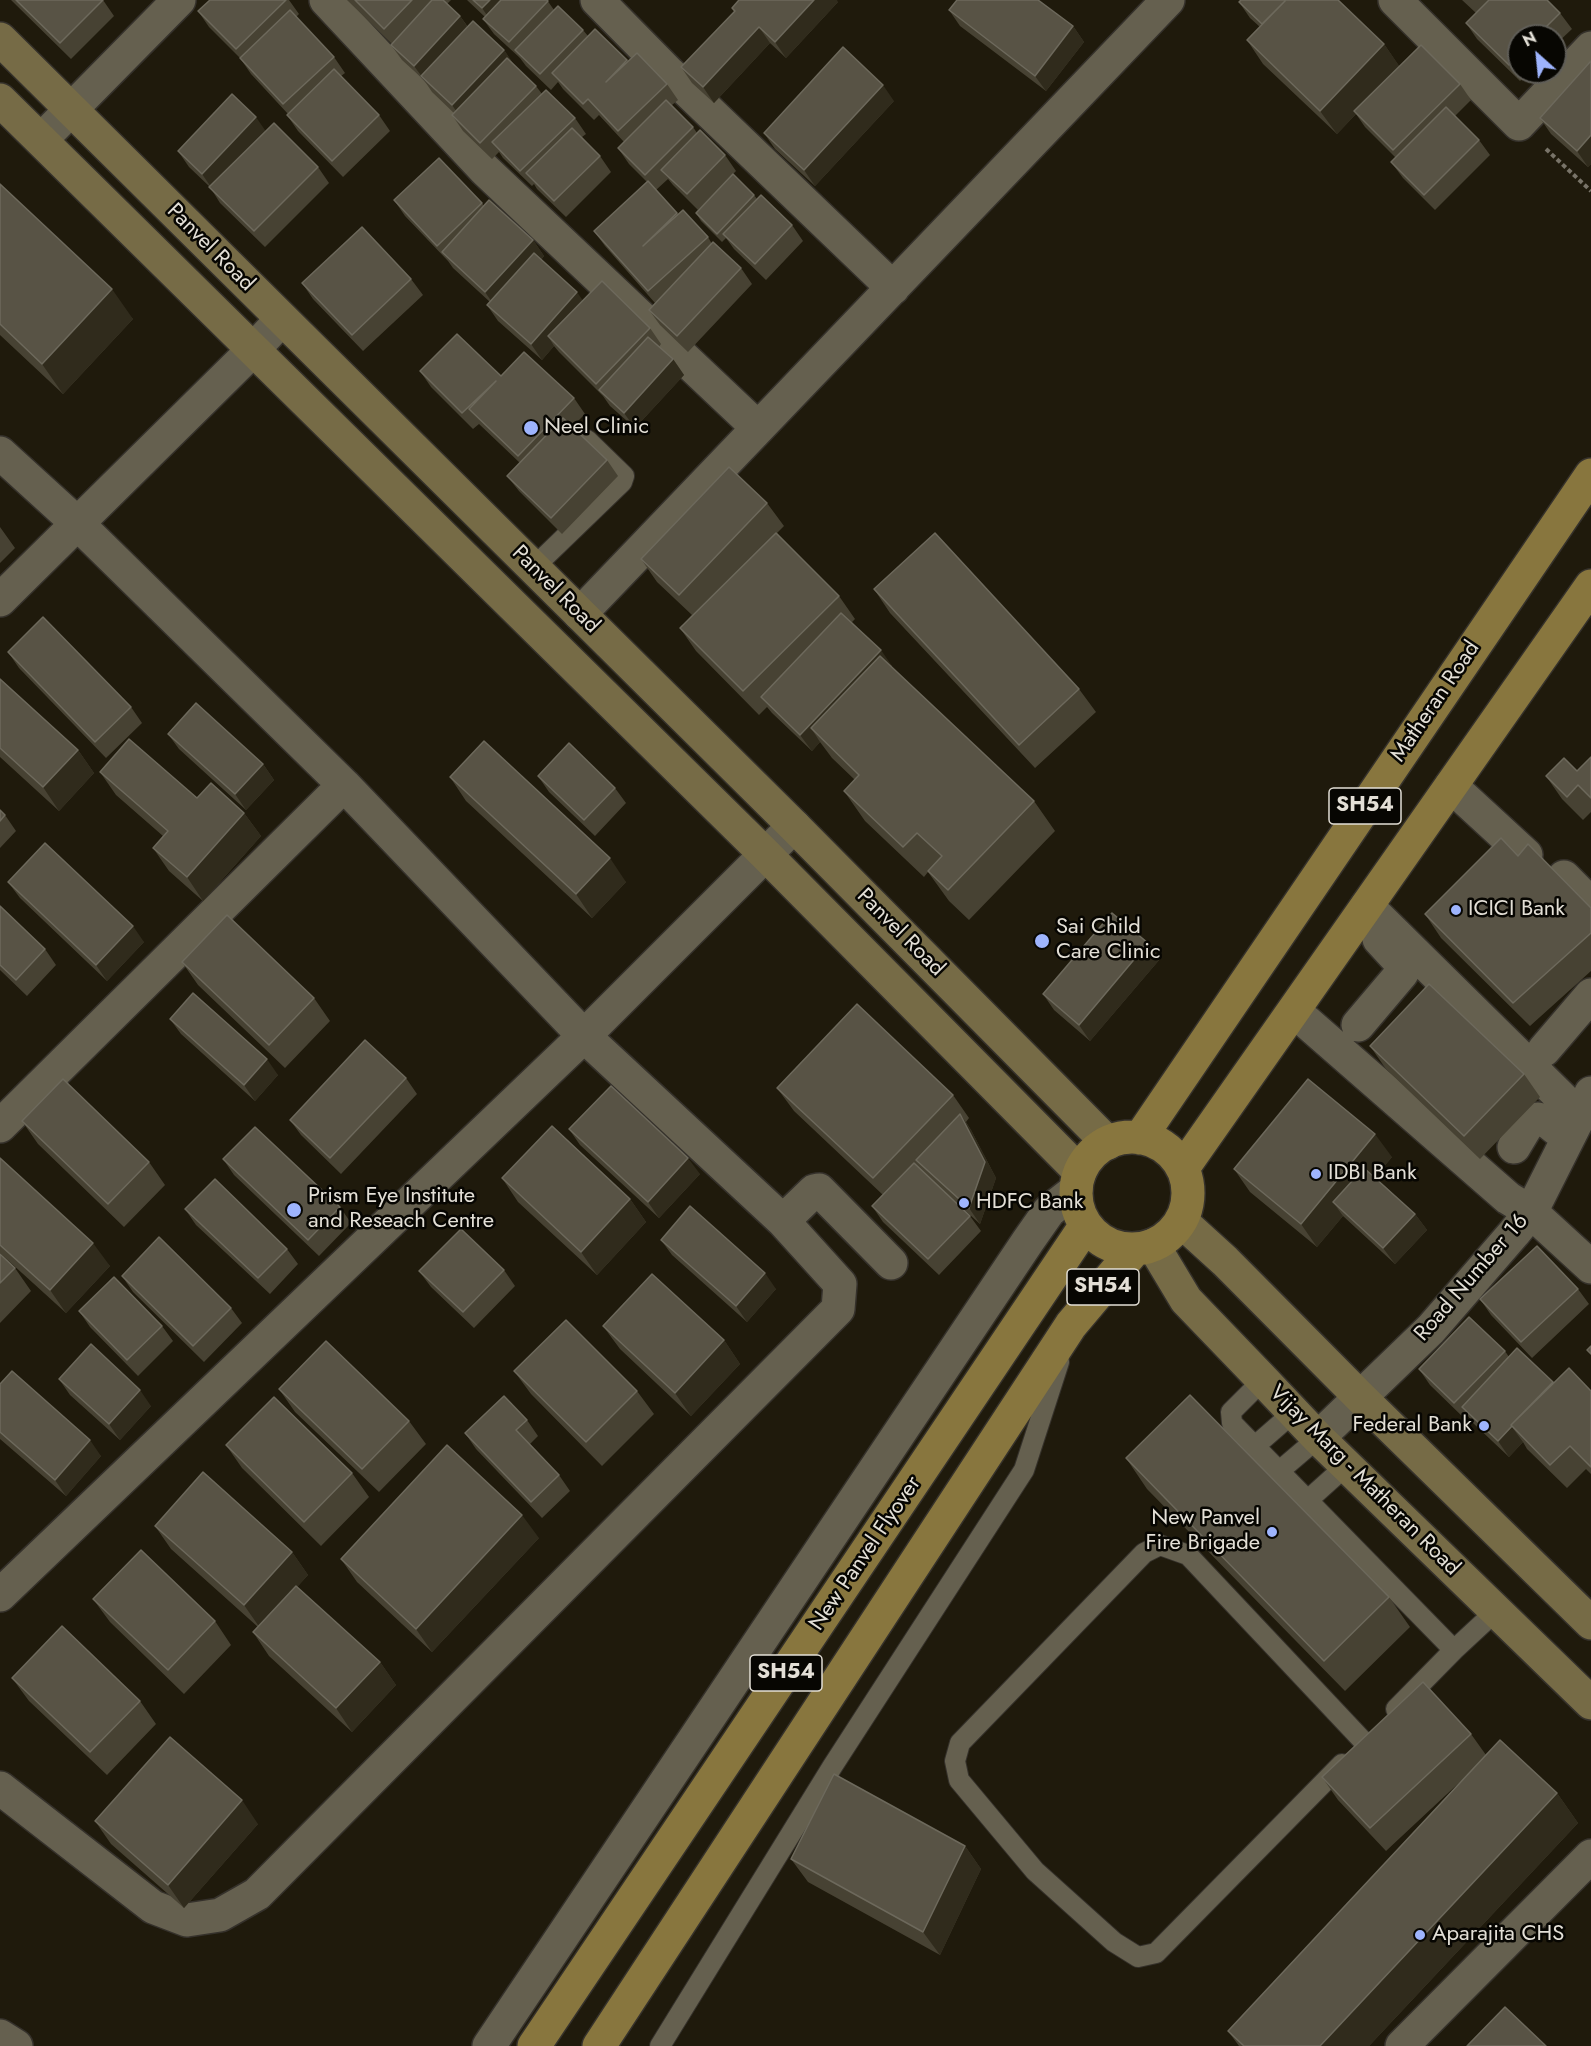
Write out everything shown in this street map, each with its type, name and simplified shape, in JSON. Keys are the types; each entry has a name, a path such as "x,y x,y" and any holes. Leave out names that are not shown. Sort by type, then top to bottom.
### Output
{"main road":[{"name":"Matheran Road","path":"1140,1138 1591,475"},
{"name":"SH54","path":"1183,1168 1591,586"},
{"path":"1086,1226 1078,1209 1078,1181 1090,1156 1108,1143 1122,1138 1140,1138 1157,1142 1172,1154 1183,1168 1188,1186 1188,1204 1181,1221"},
{"name":"SH54","path":"1071,1325 1144,1247 1169,1235 1181,1221"},
{"name":"SH54","path":"1086,1226 1099,1239 1116,1247 1144,1247"},
{"name":"New Panvel Flyover","path":"534,2046 1086,1226"},
{"name":"New Panvel Flyover","path":"599,2046 1071,1325"}],"street":[{"path":"41,140 178,0"},
{"path":"326,0 486,170 758,428"},
{"path":"597,0 669,73 893,288"},
{"path":"551,643 1168,0"},
{"path":"1395,0 1519,124 1591,48"},
{"name":"Panvel Road","path":"0,39 794,826 1108,1143"},
{"name":"Panvel Road","path":"0,100 765,854 1078,1181"},
{"path":"0,600 254,350 282,319"},
{"path":"0,453 78,524 344,785 584,1036 783,1221 840,1284 838,1309 257,1894 220,1915 187,1920 153,1907 0,1788"},
{"path":"0,1126 344,785"},
{"path":"1451,786 1526,855"},
{"path":"0,1595 584,1036 794,826"},
{"path":"1564,877 1591,904"},
{"path":"1358,1025 1402,973 1402,964 1362,913"},
{"path":"1362,913 1582,1110"},
{"path":"1422,929 1544,1050 1582,1110"},
{"path":"1544,1050 1591,994"},
{"path":"1294,1011 1508,1198 1531,1212 1591,1267"},
{"path":"1514,1147 1529,1122 1538,1119 1548,1122 1582,1110"},
{"name":"Road Number 16","path":"1318,1438 1431,1329 1531,1212 1582,1110"},
{"path":"489,2046 1028,1241 1049,1211 1078,1181"},
{"path":"783,1221 814,1191 819,1190 891,1263"},
{"path":"1181,1221 1225,1261 1360,1397 1587,1612"},
{"name":"Vijay Marg - Matheran Road","path":"1144,1247 1186,1300 1318,1438 1591,1703"},
{"path":"1402,2046 1591,1856"},
{"path":"0,2036 16,2046"}],"lane":[{"path":"533,568 622,482 624,476 587,440"},
{"path":"660,2046 832,1767 1024,1470 1071,1325"},
{"path":"1263,1380 1231,1412 1232,1423 1255,1446 1275,1475 1308,1500 1454,1650"},
{"path":"1255,1446 1294,1412"},
{"path":"1275,1475 1318,1438"},
{"path":"1308,1500 1347,1465"},
{"path":"1364,1742 1193,1551 1160,1545 1144,1553 960,1743 955,1761 959,1780 1035,1871 1114,1942 1138,1957 1156,1953 1364,1742 1454,1650 1496,1611"}],"path":[{"path":"1519,124 1591,191"}],"building":[{"path":"16,0 103,0 60,43"},
{"path":"210,0 286,0 236,49 198,11"},
{"path":"355,0 412,0 384,29"},
{"path":"432,0 443,0 460,16 414,66 391,45"},
{"path":"473,0 490,0 482,8"},
{"path":"501,0 548,1 509,42 483,19"},
{"path":"739,0 814,0 775,42 759,27 703,87 681,67 735,11 732,8"},
{"path":"957,0 1038,0 1073,26 1035,76 949,10"},
{"path":"1241,0 1286,0 1262,24 1239,2"},
{"path":"1286,0 1338,0 1384,44 1320,111 1247,40"},
{"path":"1489,0 1547,0 1560,13 1549,24 1507,24 1507,63 1466,23"},
{"path":"558,6 583,30 540,74 515,50"},
{"path":"290,10 334,57 283,104 240,58"},
{"path":"473,21 504,50 452,105 421,76"},
{"path":"595,29 627,60 606,82 637,53 667,84 618,131 588,99 583,104 552,73"},
{"path":"1421,45 1460,84 1393,150 1354,111"},
{"path":"843,47 883,85 804,170 764,133"},
{"path":"507,58 536,86 480,143 452,115"},
{"path":"1591,61 1591,135 1577,151 1540,118"},
{"path":"334,69 379,115 332,161 287,115"},
{"path":"546,90 575,118 520,171 492,142"},
{"path":"232,94 256,117 202,174 178,151"},
{"path":"666,100 693,127 645,175 618,148"},
{"path":"1446,107 1479,140 1424,195 1391,162"},
{"path":"274,123 318,167 254,231 209,187"},
{"path":"572,128 600,156 554,201 526,173"},
{"path":"700,130 725,155 687,194 661,170"},
{"path":"439,158 482,203 437,246 394,200"},
{"path":"733,174 754,195 717,234 696,213"},
{"path":"648,181 677,213 643,246 683,210 708,237 648,291 594,231"},
{"path":"0,184 112,289 42,364 0,324"},
{"path":"761,195 792,225 755,264 723,234"},
{"path":"489,200 533,240 485,292 442,252"},
{"path":"362,227 411,279 352,335 302,283"},
{"path":"713,242 741,268 677,336 649,310"},
{"path":"534,253 577,292 531,344 487,305"},
{"path":"602,281 650,328 596,384 548,336"},
{"path":"457,334 501,376 524,352 574,398 518,456 469,409 496,381 462,413 420,371"},
{"path":"648,337 673,359 624,413 599,390"},
{"path":"563,418 607,460 551,518 507,476"},
{"path":"729,467 767,503 679,595 641,559"},
{"path":"776,533 839,596 743,691 680,628"},
{"path":"935,533 1079,689 1019,745 874,589"},
{"path":"841,613 881,650 800,735 761,697"},
{"path":"43,617 131,707 95,742 8,652"},
{"path":"880,656 1034,801 948,890 928,871 942,856 917,833 903,847 844,791 859,775 811,728"},
{"path":"0,679 78,750 43,787 0,748"},
{"path":"196,703 263,764 235,794 168,734"},
{"path":"129,739 197,798 211,783 244,813 187,877 153,848 168,831 100,772"},
{"path":"484,741 610,858 576,894 450,777"},
{"path":"569,743 615,788 584,820 538,776"},
{"path":"1591,757 1591,798 1578,785 1567,797 1546,776 1564,758 1577,771"},
{"path":"0,810 5,815 0,821"},
{"path":"1501,838 1518,856 1528,844 1591,908 1591,933 1513,1003 1425,914"},
{"path":"45,843 133,926 96,965 8,882"},
{"path":"0,906 45,949 16,980 0,965"},
{"path":"1112,913 1148,943 1079,1025 1043,994"},
{"path":"227,915 314,998 269,1045 182,962"},
{"path":"1429,984 1524,1074 1464,1136 1370,1046"},
{"path":"193,993 267,1059 244,1085 170,1019"},
{"path":"857,1004 953,1095 873,1178 777,1088"},
{"path":"365,1040 406,1078 330,1158 290,1120"},
{"path":"63,1079 149,1162 108,1204 22,1121"},
{"path":"1308,1079 1375,1134 1301,1224 1234,1169"},
{"path":"611,1086 688,1158 648,1202 569,1129"},
{"path":"960,1114 985,1162 969,1208 916,1160"},
{"path":"552,1126 630,1199 581,1252 502,1178"},
{"path":"255,1127 340,1207 308,1240 223,1159"},
{"path":"0,1158 93,1243 50,1290 0,1245"},
{"path":"914,1163 970,1216 928,1259 872,1206"},
{"path":"1364,1168 1415,1214 1383,1248 1333,1202"},
{"path":"215,1179 287,1249 258,1278 185,1209"},
{"path":"690,1206 765,1273 736,1306 661,1240"},
{"path":"461,1229 504,1270 463,1312 419,1271"},
{"path":"159,1237 231,1308 193,1346 122,1276"},
{"path":"1537,1246 1578,1289 1521,1342 1480,1299"},
{"path":"0,1254 15,1268 0,1283"},
{"path":"652,1274 724,1340 675,1393 603,1326"},
{"path":"114,1277 162,1326 127,1360 79,1311"},
{"path":"1469,1317 1505,1351 1454,1403 1419,1369"},
{"path":"566,1320 637,1391 586,1442 514,1371"},
{"path":"326,1341 409,1421 362,1469 279,1389"},
{"path":"91,1344 140,1390 109,1424 59,1379"},
{"path":"1517,1348 1553,1382 1498,1441 1462,1407"},
{"path":"1569,1368 1591,1391 1591,1467 1570,1446 1550,1465 1511,1425"},
{"path":"12,1371 90,1440 55,1480 0,1432 0,1384"},
{"path":"1190,1395 1389,1597 1324,1661 1126,1458"},
{"path":"504,1396 527,1420 516,1430 559,1475 531,1502 465,1433"},
{"path":"274,1397 352,1473 304,1522 226,1445"},
{"path":"447,1445 522,1515 416,1629 341,1559"},
{"path":"203,1472 292,1552 244,1605 155,1526"},
{"path":"141,1550 215,1621 168,1670 93,1599"},
{"path":"296,1586 380,1662 336,1708 253,1632"},
{"path":"62,1626 140,1701 90,1752 12,1678"},
{"path":"1423,1682 1471,1734 1370,1828 1322,1777"},
{"path":"170,1737 242,1800 168,1885 95,1821"},
{"path":"1500,1740 1557,1793 1320,2046 1244,2046 1228,2031"},
{"path":"834,1774 965,1846 923,1932 791,1859"},
{"path":"1505,2007 1546,2046 1467,2046"}],"place":[{"name":"Neel Clinic","path":"531,428"},
{"name":"ICICI Bank","path":"1456,910"},
{"name":"Sai Child Care Clinic","path":"1042,941"},
{"name":"IDBI Bank","path":"1316,1174"},
{"name":"HDFC Bank","path":"964,1203"},
{"name":"Prism Eye Institute and Reseach Centre","path":"294,1210"},
{"name":"Federal Bank","path":"1484,1426"},
{"name":"New Panvel Fire Brigade","path":"1272,1532"},
{"name":"Aparajita CHS","path":"1420,1935"}]}
